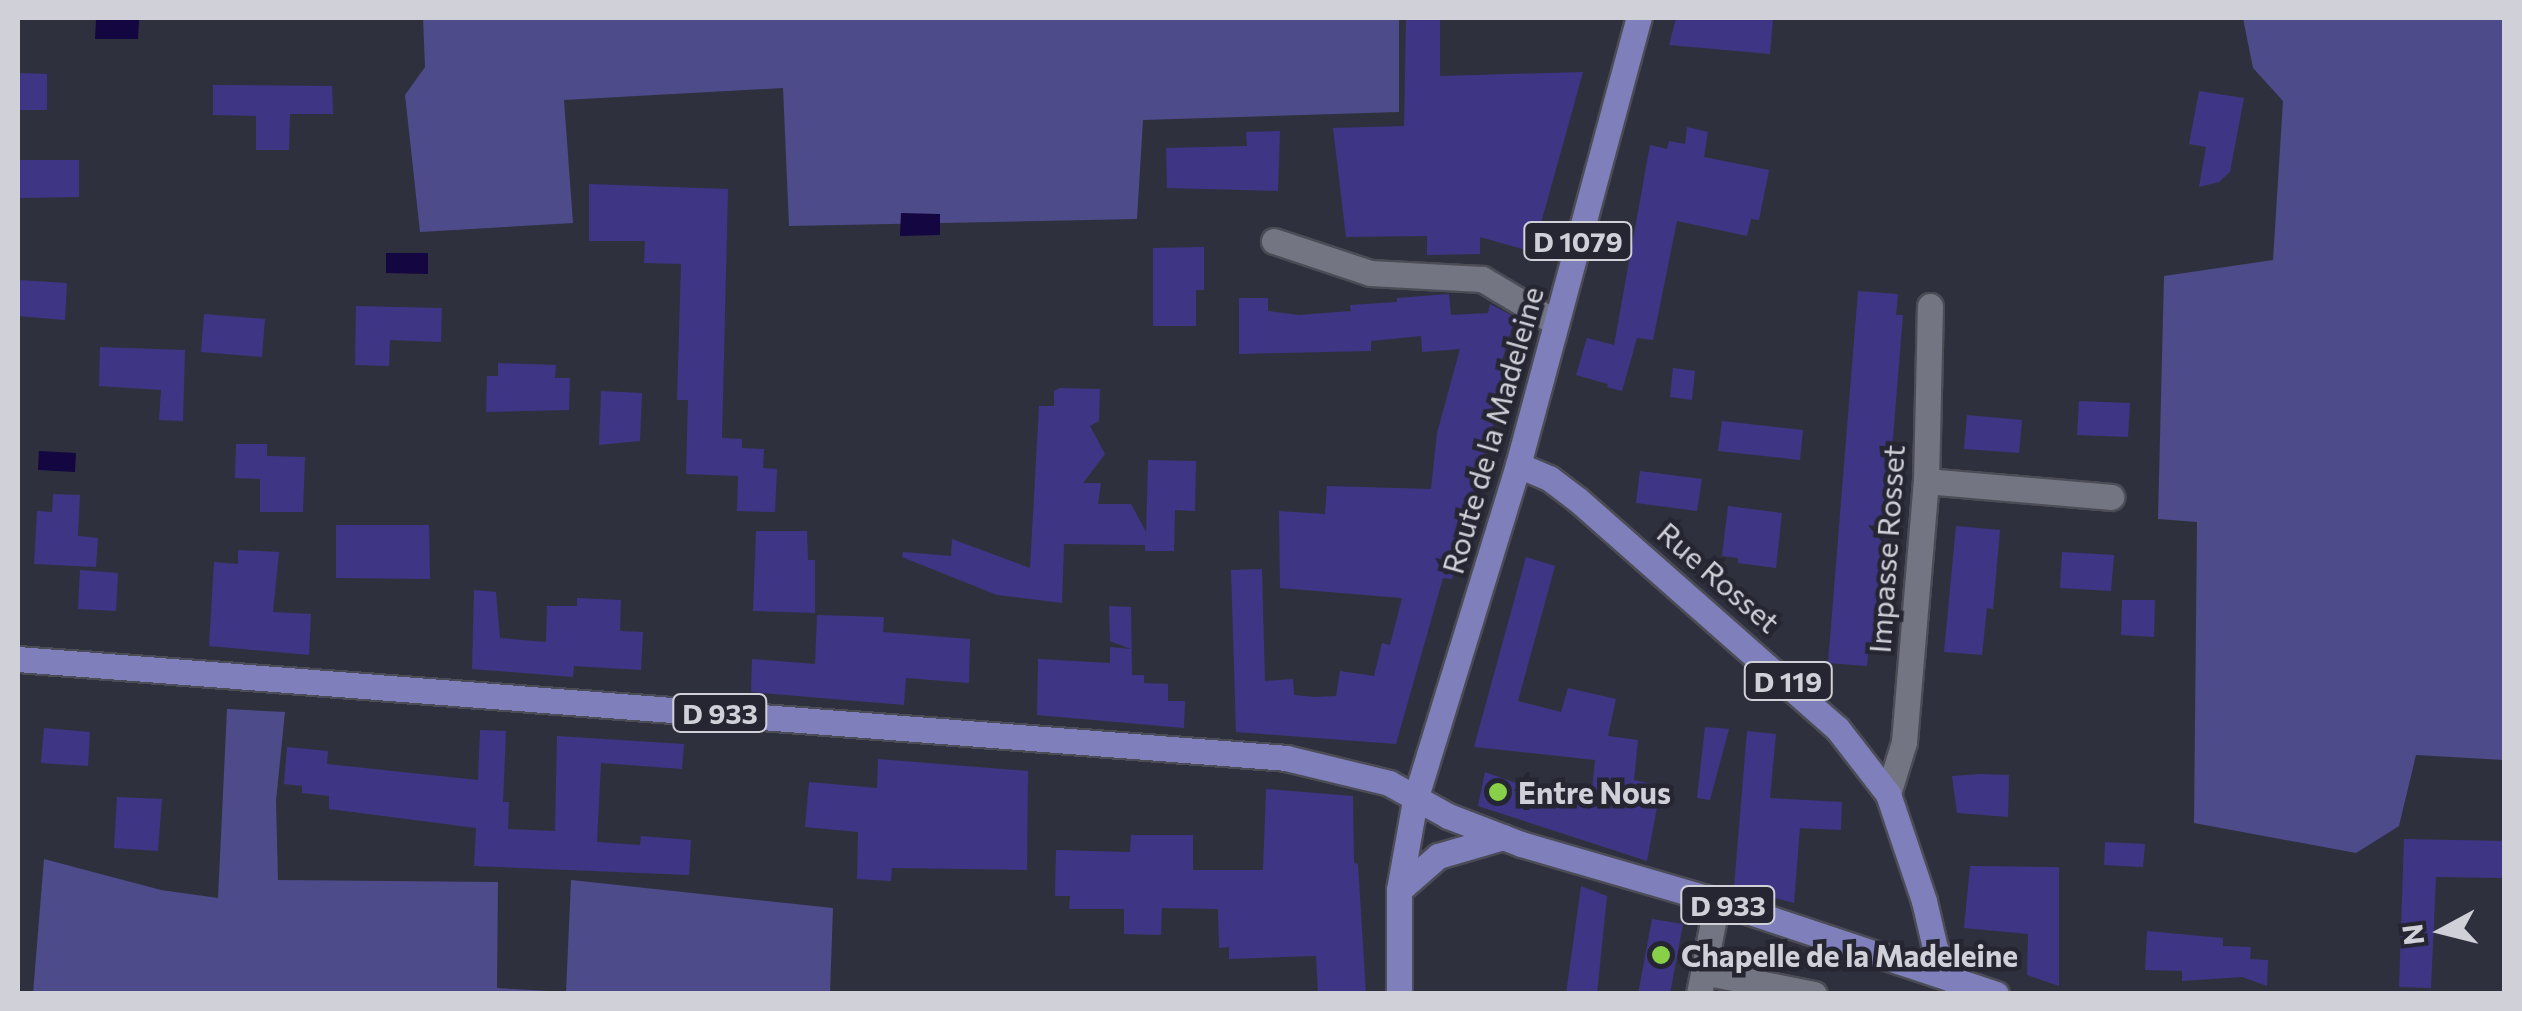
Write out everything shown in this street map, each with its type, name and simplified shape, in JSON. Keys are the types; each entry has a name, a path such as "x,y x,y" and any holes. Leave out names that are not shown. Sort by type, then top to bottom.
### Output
{"main road":[{"name":"Route de la Madeleine","path":"1416,800 1518,465 1638,18"},
{"name":"Rue Rosset","path":"1518,465 1549,478 1578,500 1770,664 1837,728 1888,794 1948,986"},
{"name":"D 933","path":"18,659 1286,758 1390,783 1416,800 1502,837 1716,901 1948,986 1996,994"},
{"name":"D 1079","path":"1399,994 1399,890 1416,800"},
{"path":"1399,890 1438,856 1502,837"}],"street":[{"path":"1274,240 1370,274 1482,279 1556,323"},
{"name":"Impasse Rosset","path":"1888,794 1904,742 1926,482 1930,306"},
{"path":"1926,482 2111,497"},
{"path":"1716,901 1701,982 1814,994"}],"shaded area":[{"path":"423,18 1399,18 1399,112 1143,120 1137,219 789,226 783,88 564,100 573,223 420,232 405,95 425,67"},
{"path":"2243,18 2504,18 2504,760 2416,755 2399,826 2356,853 2194,823 2197,522 2158,519 2164,276 2273,260 2283,101 2253,68"},
{"path":"96,20 139,20 138,39 95,39"},
{"path":"901,213 940,214 940,235 900,236"},
{"path":"386,253 428,253 428,274 386,273"},
{"path":"39,451 76,453 75,472 38,470"},
{"path":"227,709 285,712 276,801 278,880 498,882 497,988 566,992 571,880 833,908 830,993 33,993 44,859 161,890 218,898"}],"building":[{"path":"1406,18 1440,18 1440,76 1583,72 1533,252 1480,237 1480,254 1427,255 1427,236 1346,237 1333,128 1404,126"},
{"path":"1676,18 1773,18 1770,54 1669,45"},
{"path":"18,73 47,74 47,110 18,110"},
{"path":"213,85 332,86 333,114 290,114 289,150 256,150 256,116 213,115"},
{"path":"2199,91 2244,98 2230,172 2219,182 2199,187 2206,147 2189,144"},
{"path":"1687,127 1708,132 1704,157 1769,170 1759,220 1751,219 1747,236 1677,221 1653,340 1637,338 1622,391 1607,387 1608,384 1576,375 1587,338 1614,345 1650,145 1667,149 1669,141 1685,144"},
{"path":"1280,131 1278,191 1167,188 1166,148 1247,146 1246,132"},
{"path":"18,160 79,160 79,197 18,198"},
{"path":"589,184 728,189 722,438 742,439 742,448 764,449 763,468 777,469 775,512 737,511 738,476 686,474 688,400 677,400 681,264 644,263 645,241 589,241"},
{"path":"1204,247 1204,290 1196,290 1196,326 1153,326 1153,248"},
{"path":"18,280 67,283 65,320 18,316"},
{"path":"1858,291 1898,294 1896,315 1903,315 1876,645 1869,644 1867,666 1828,663"},
{"path":"1449,294 1451,315 1488,313 1490,304 1515,317 1501,364 1509,364 1466,530 1452,579 1443,578 1396,744 1236,732 1231,570 1262,569 1265,681 1293,679 1294,695 1315,697 1336,696 1340,671 1374,676 1382,643 1390,645 1402,598 1280,588 1279,511 1325,514 1327,486 1431,489 1437,433 1460,349 1422,352 1421,336 1371,341 1371,351 1239,354 1239,298 1268,298 1268,311 1299,315 1351,311 1350,305 1397,302 1397,298"},
{"path":"356,306 442,308 441,342 390,340 389,366 355,365"},
{"path":"204,314 265,319 262,357 201,352"},
{"path":"100,347 185,350 183,421 159,420 161,390 99,386"},
{"path":"498,363 556,365 555,378 570,378 569,410 486,412 487,376 498,376"},
{"path":"1673,368 1695,371 1692,400 1670,397"},
{"path":"1100,389 1099,421 1090,426 1105,454 1083,483 1101,483 1098,504 1131,504 1146,532 1148,460 1196,461 1195,511 1175,510 1174,551 1145,551 1145,545 1064,544 1062,603 997,595 902,557 903,552 951,556 952,539 1030,568 1039,406 1054,406 1054,391"},
{"path":"601,391 642,393 640,441 599,445"},
{"path":"2079,401 2130,403 2128,437 2077,435"},
{"path":"1967,415 2022,420 2019,453 1964,449"},
{"path":"1722,421 1803,430 1800,460 1718,451"},
{"path":"236,444 267,444 267,456 305,457 303,512 260,512 260,479 235,478"},
{"path":"1640,471 1702,479 1697,511 1636,503"},
{"path":"53,494 80,495 78,536 98,538 96,567 34,564 37,511 52,512"},
{"path":"1728,506 1782,513 1776,568 1738,563 1738,558 1722,556"},
{"path":"336,525 429,525 430,579 336,578"},
{"path":"1956,526 2000,530 1993,609 1987,608 1982,655 1944,652"},
{"path":"756,531 807,531 808,560 815,560 815,613 753,611"},
{"path":"238,550 279,552 273,612 311,614 309,655 209,646 214,562 238,564"},
{"path":"2062,552 2114,555 2111,591 2060,588"},
{"path":"1526,557 1555,566 1518,701 1561,712 1568,688 1616,699 1608,736 1638,740 1634,780 1661,786 1647,861 1478,806 1485,772 1590,809 1595,760 1474,747"},
{"path":"80,570 118,573 116,611 78,609"},
{"path":"474,590 496,592 500,638 546,642 547,606 577,606 577,598 621,600 620,631 643,632 641,670 574,666 573,677 472,669"},
{"path":"2122,600 2155,600 2154,637 2121,635"},
{"path":"1109,606 1131,607 1132,675 1144,675 1144,683 1168,684 1168,701 1185,701 1184,728 1037,715 1038,659 1110,663 1110,647 1131,649 1110,641"},
{"path":"817,615 884,617 883,632 970,639 969,683 906,678 904,705 751,692 752,659 815,664"},
{"path":"1705,727 1729,729 1710,800 1697,798"},
{"path":"44,728 90,732 88,766 41,763"},
{"path":"480,730 506,731 503,802 509,802 508,829 555,831 557,736 684,744 682,769 601,763 597,842 640,845 641,836 691,840 689,875 474,866 476,828 329,809 329,796 302,793 302,786 284,784 287,747 328,751 327,764 478,780"},
{"path":"1747,731 1776,734 1770,798 1842,802 1841,830 1800,828 1794,903 1734,887"},
{"path":"878,759 1028,771 1027,870 892,868 891,881 857,879 858,832 805,827 809,782 877,788"},
{"path":"2009,775 2008,817 1957,813 1952,776"},
{"path":"1266,789 1353,796 1354,863 1358,864 1366,994 1318,994 1316,956 1229,959 1229,947 1219,948 1218,909 1162,908 1161,935 1124,934 1124,909 1069,909 1070,896 1055,896 1056,850 1130,852 1131,835 1193,835 1193,870 1263,870"},
{"path":"117,797 162,799 158,851 114,848"},
{"path":"2404,839 2504,841 2504,878 2436,877 2431,988 2399,987"},
{"path":"2105,842 2145,844 2143,867 2104,865"},
{"path":"1970,866 2059,867 2059,986 2027,975 2028,934 1964,928"},
{"path":"1581,886 1607,896 1597,994 1566,994"},
{"name":"Chapelle de la Madeleine","path":"1652,919 1683,924 1670,994 1638,994"},
{"path":"2147,931 2223,938 2223,946 2251,947 2250,959 2268,960 2267,986 2242,977 2182,981 2182,971 2145,970"}],"place":[{"name":"Entre Nous","path":"1498,792"},
{"name":"Chapelle de la Madeleine","path":"1661,955"}]}
